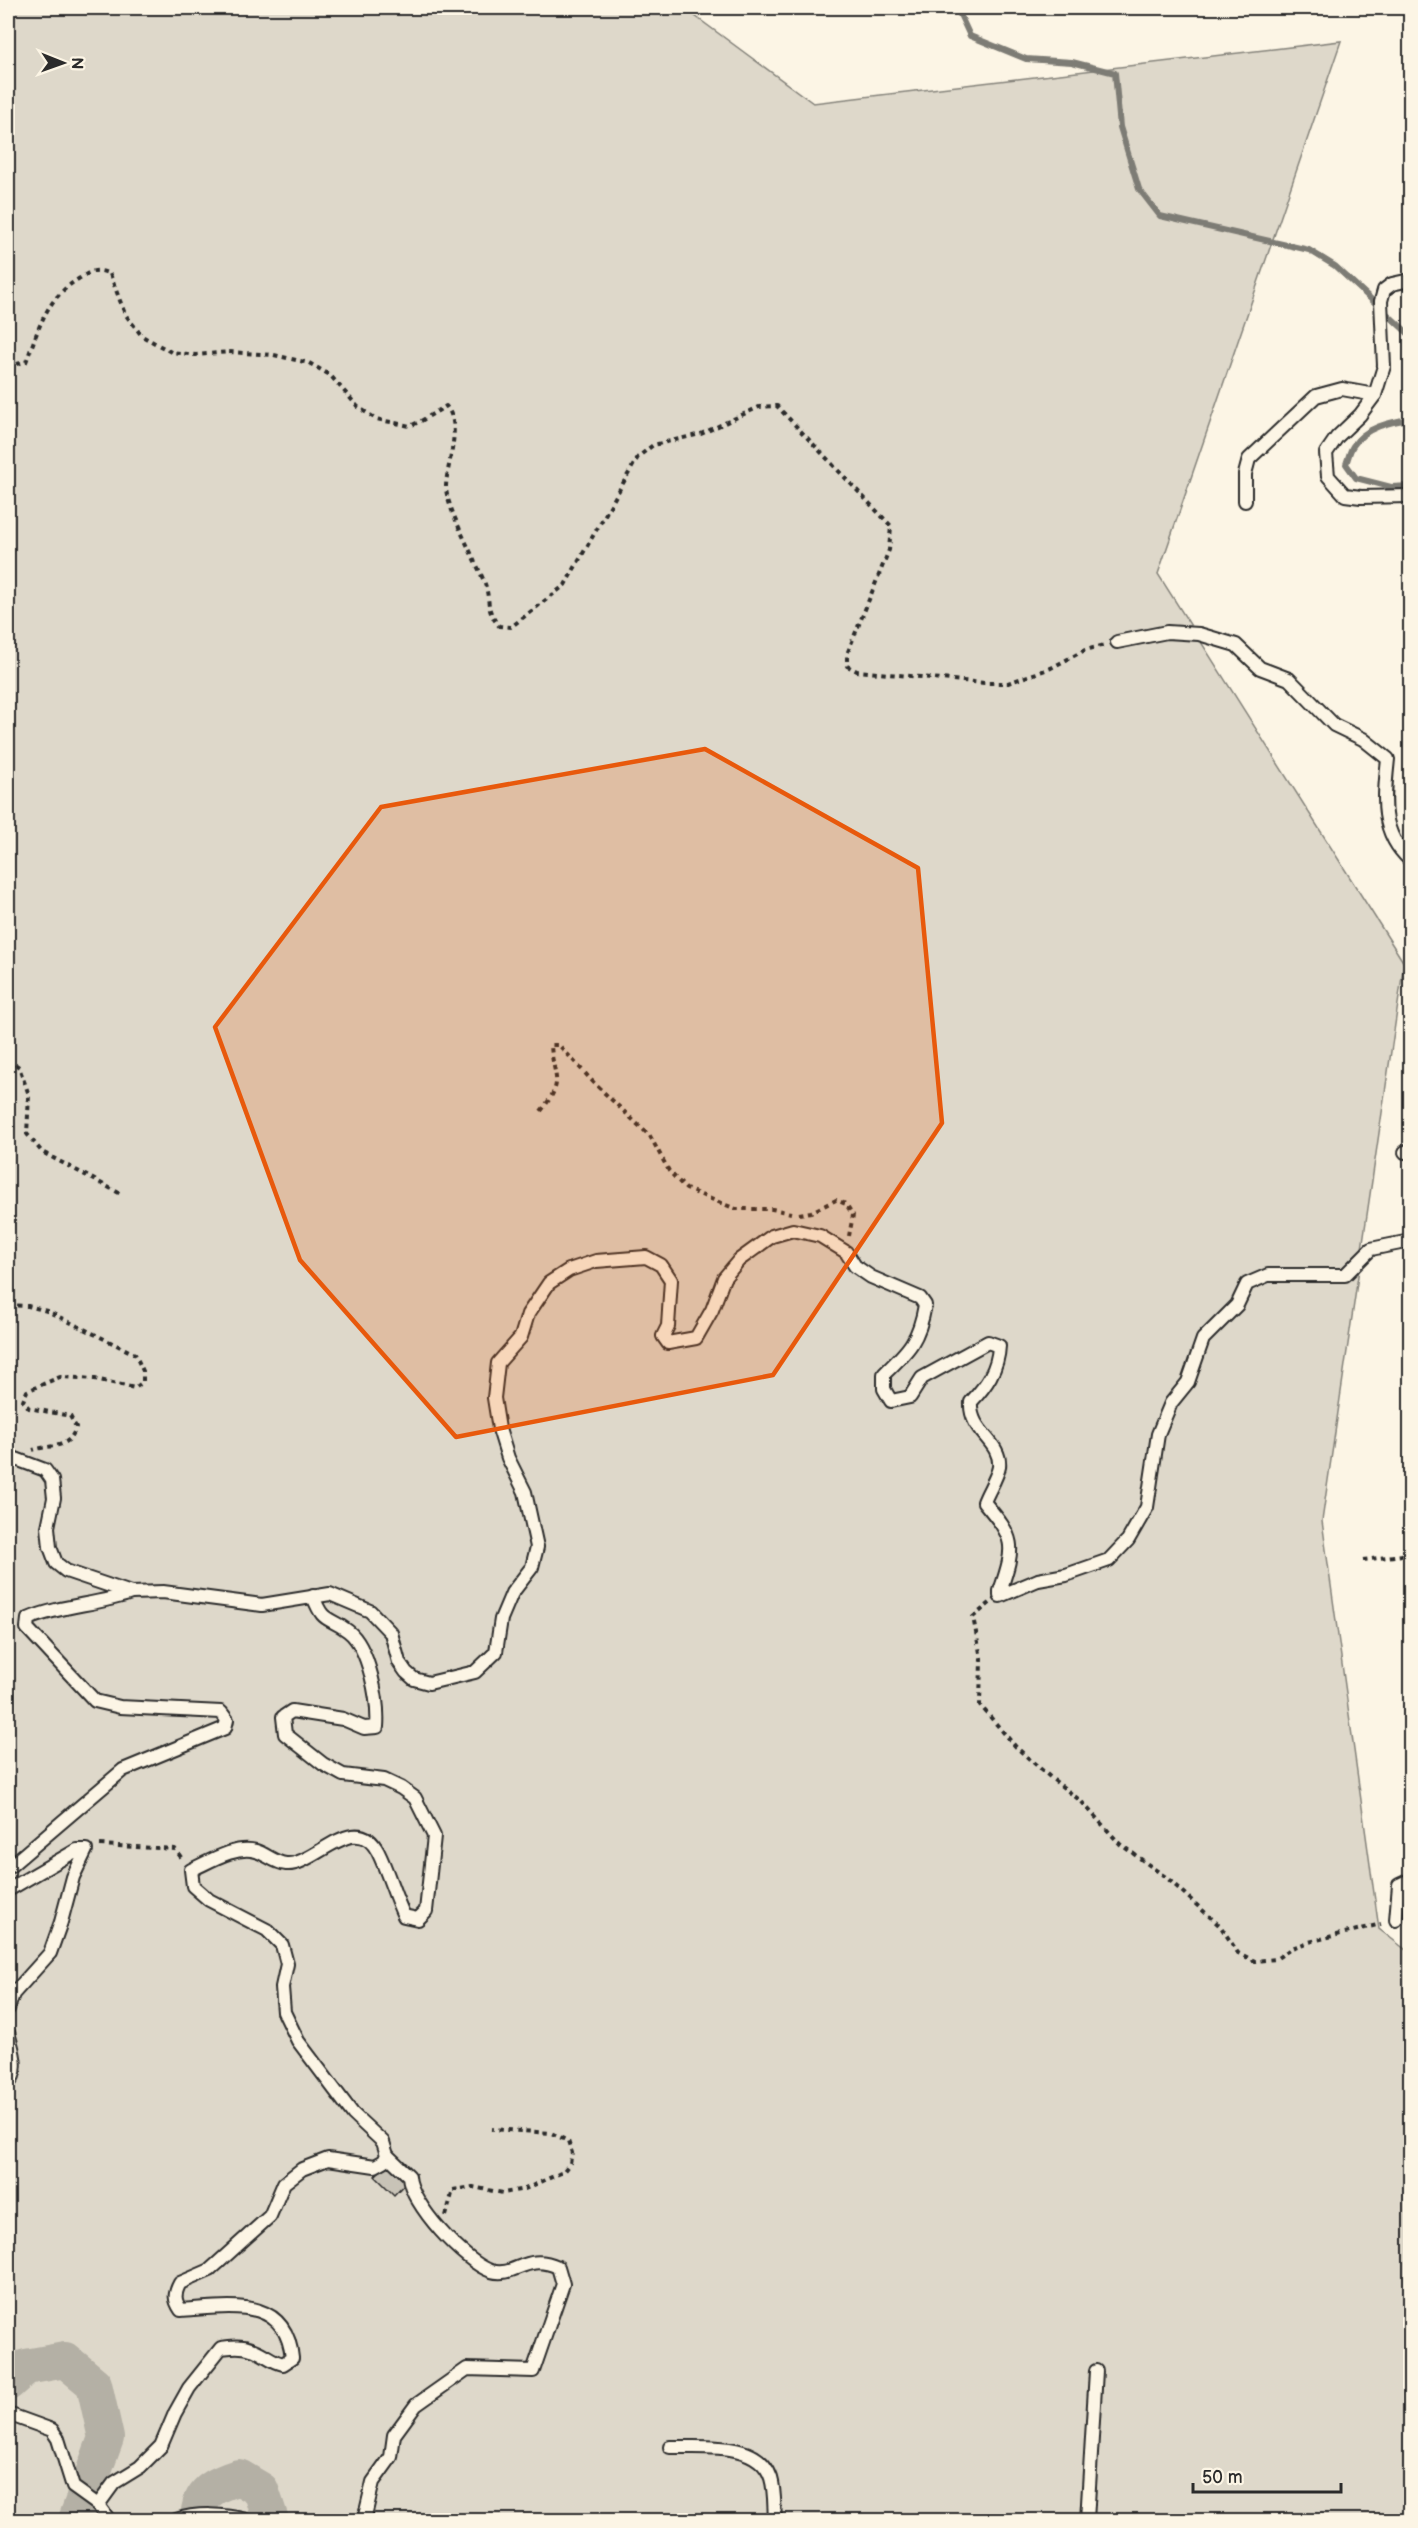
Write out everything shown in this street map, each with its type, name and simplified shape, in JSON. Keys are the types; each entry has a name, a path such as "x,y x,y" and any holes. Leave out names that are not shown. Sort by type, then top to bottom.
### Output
{"lane":[{"path":"1410,280 1392,284 1384,290 1381,301 1384,366 1375,395 1360,415 1336,437 1326,453 1328,476 1345,495 1410,496"},
{"path":"1245,501 1245,474 1249,459 1316,396 1342,389 1375,395"},
{"path":"1117,642 1167,632 1199,634 1236,645 1260,668 1289,679 1334,725 1363,739 1388,759 1384,798 1388,829 1410,860"},
{"path":"8,1457 45,1470 52,1480 54,1498 48,1527 50,1547 57,1563 66,1571 131,1593 163,1593 261,1605 330,1594 370,1611 391,1633 399,1662 414,1679 429,1683 475,1672 496,1652 501,1619 512,1593 532,1567 537,1547 525,1492 508,1458 494,1398 498,1363 521,1337 528,1314 549,1283 569,1270 596,1262 646,1257 661,1265 671,1280 668,1326 663,1336 668,1342 696,1338 712,1310 724,1278 739,1260 772,1236 793,1230 820,1236 846,1252 855,1266 871,1277 920,1298 925,1305 921,1328 912,1344 907,1352 884,1374 884,1389 891,1401 910,1397 922,1378 988,1342 999,1347 998,1361 982,1390 971,1402 970,1414 998,1454 999,1469 984,1502 1007,1530 1012,1558 1000,1590 1000,1596 1038,1580 1066,1575 1109,1560 1128,1540 1148,1507 1158,1434 1171,1403 1188,1382 1203,1339 1237,1305 1247,1284 1268,1275 1346,1275 1371,1249 1410,1241"},
{"path":"8,1868 123,1770 225,1728 227,1720 221,1712 120,1707 95,1701 27,1628 28,1619 44,1612 107,1602 131,1593"},
{"path":"313,1596 320,1615 348,1631 363,1646 378,1711 377,1727 364,1728 343,1719 292,1711 283,1717 285,1734 323,1764 343,1775 384,1780 402,1788 415,1798 434,1836 426,1911 418,1919 404,1916 377,1850 366,1839 353,1836 336,1840 305,1862 285,1864 254,1850 233,1852 191,1870 193,1886 209,1900 267,1930 282,1945 287,1964 282,1987 284,2012 298,2041 352,2114 382,2142 387,2155 410,2176 410,2186 432,2222 458,2250 492,2271 510,2271 532,2261 545,2261 558,2267 563,2284 532,2371 467,2369 416,2405 394,2435 392,2457 373,2481 364,2520"},
{"path":"8,1890 77,1850 86,1851 73,1877 50,1953 13,1994 8,2009"},
{"path":"1396,1920 1399,1885 1410,1880"},
{"path":"8,2032 14,2057 14,2075 8,2084"},
{"path":"98,2505 114,2483 140,2468 161,2446 189,2388 221,2348 238,2346 253,2349 272,2362 283,2364 292,2358 291,2344 282,2327 259,2309 235,2306 181,2310 176,2303 174,2293 180,2283 210,2270 270,2216 284,2183 302,2169 328,2159 375,2166 384,2161 387,2155"},
{"path":"1087,2520 1096,2371"},
{"path":"8,2414 52,2430 58,2439 73,2487 98,2505 109,2520"},
{"path":"670,2447 734,2448 764,2463 771,2479 776,2520"},
{"path":"182,2518 215,2516 246,2520"}],"path":[{"path":"8,366 26,363 46,311 62,289 92,271 101,270 110,274 125,314 142,336 171,352 195,355 229,352 274,355 309,363 330,375 358,407 376,419 410,426 446,406 451,412 454,432 446,489 485,586 490,615 499,626 511,627 565,585 638,457 653,445 701,434 759,407 777,406 891,526 889,550 847,654 847,666 857,671 984,684 1008,683 1051,668 1085,650 1117,642"},
{"path":"541,1111 558,1083 551,1045 559,1045 596,1085 650,1136 669,1171 686,1189 736,1209 772,1209 797,1214 811,1212 836,1200 846,1204 853,1215 846,1252"},
{"path":"8,1059 19,1067 29,1095 27,1134 42,1152 121,1194"},
{"path":"8,1305 28,1306 47,1311 135,1354 143,1371 143,1382 135,1388 95,1379 60,1377 27,1391 23,1401 29,1408 70,1416 76,1427 73,1436 63,1446 39,1448 8,1457"},
{"path":"1363,1560 1410,1554"},
{"path":"1000,1596 973,1617 981,1658 980,1705 1016,1747 1081,1801 1120,1844 1167,1878 1221,1927 1238,1953 1255,1961 1276,1959 1292,1948 1309,1942 1396,1920"},
{"path":"86,1851 97,1845 175,1849 191,1870"},
{"path":"432,2222 448,2215 453,2190 473,2187 502,2193 525,2189 563,2172 570,2163 572,2153 568,2141 551,2133 492,2129"}],"highlighted area":[{"path":"705,749 918,868 942,1123 773,1375 456,1437 300,1260 215,1027 381,807"}],"shaded area":[{"path":"8,8 684,8 813,103 1341,41 1158,574 1404,963 1322,1521 1379,1929 1410,1953 1410,2520 8,2520"}],"building":[{"path":"390,2160 409,2179 394,2195 375,2176"}],"waterway":[{"path":"957,8 970,36 1026,59 1072,62 1115,73 1120,127 1139,189 1160,216 1309,250 1335,266 1410,335"},
{"path":"1410,419 1386,424 1364,434 1352,448 1346,464 1356,478 1391,487 1410,486"},
{"path":"8,2383 26,2367 65,2360 94,2384 106,2438 76,2520"},
{"path":"198,2520 201,2502 205,2496 215,2486 239,2477 261,2490 271,2520"}]}
